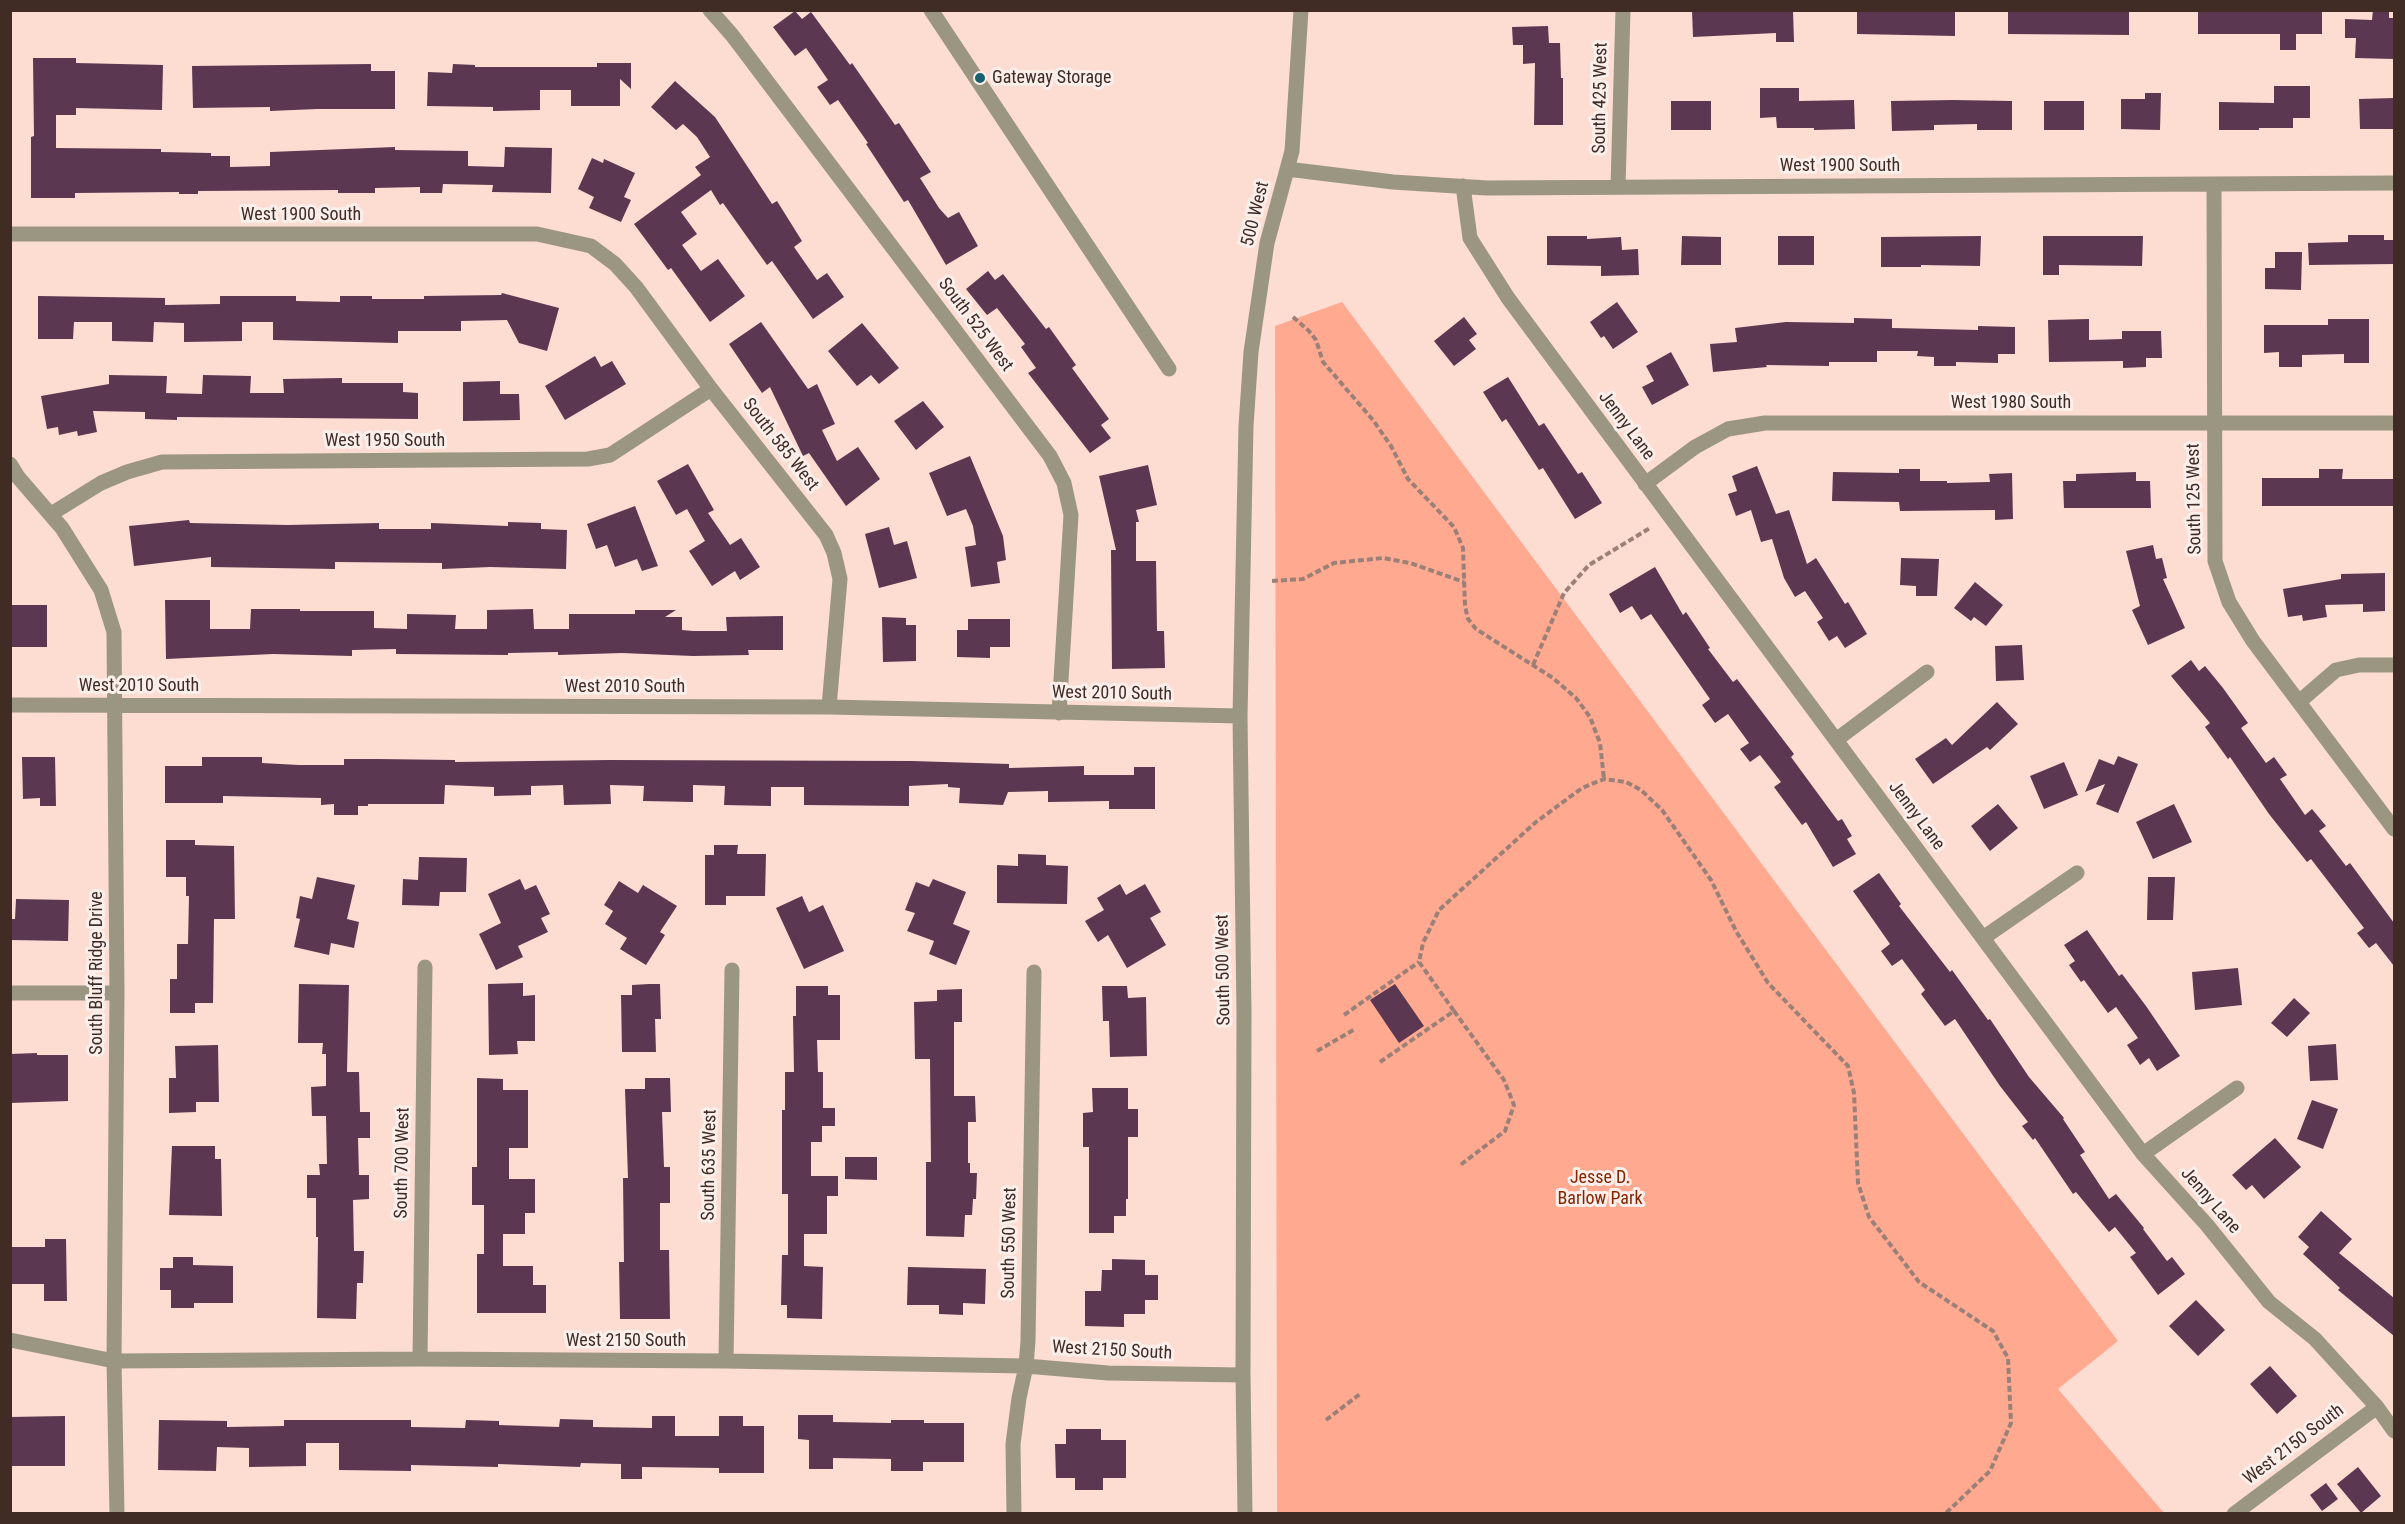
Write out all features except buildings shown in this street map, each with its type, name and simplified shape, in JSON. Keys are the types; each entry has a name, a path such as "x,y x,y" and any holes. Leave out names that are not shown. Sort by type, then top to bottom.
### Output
{"street":[{"name":"South 525 West","path":"710,10 732,35 1050,456 1064,483 1071,515 1059,713"},
{"path":"931,10 1169,369"},
{"name":"500 West","path":"1246,426 1251,352 1267,243 1292,151 1302,10"},
{"name":"South 425 West","path":"1618,187 1623,10"},
{"name":"West 1900 South","path":"1287,169 1394,182 1463,186 2394,183"},
{"name":"South 125 West","path":"2214,184 2212,423 2215,561 2229,602 2253,641 2394,829"},
{"name":"Jenny Lane","path":"1463,186 1470,238 1508,298 2143,1154 2207,1225 2269,1302 2315,1340 2377,1407 2394,1431"},
{"name":"West 1900 South","path":"10,234 537,234 591,246"},
{"name":"South 585 West","path":"591,246 615,264 636,287 711,389 825,535 834,554 840,579 829,707"},
{"name":"West 1950 South","path":"51,514 101,483 127,472 162,462 588,459 610,455 711,389"},
{"name":"West 1980 South","path":"1645,484 1695,447 1728,429 1765,423 2394,423"},
{"name":"South 500 West","path":"1245,1514 1244,1013 1240,716 1246,426"},
{"name":"South Bluff Ridge Drive","path":"10,464 18,477 62,528 101,590 114,632 117,993 114,1361 117,1514"},
{"path":"2299,702 2336,669 2358,665 2394,665"},
{"path":"1836,740 1927,672"},
{"name":"West 2010 South","path":"10,705 829,707 1240,716"},
{"path":"1983,938 2077,873"},
{"name":"South 700 West","path":"420,1359 425,967"},
{"name":"South 635 West","path":"726,1361 732,970"},
{"name":"South 550 West","path":"1014,1514 1013,1444 1026,1366 1034,972"},
{"path":"10,993 117,993"},
{"path":"2143,1154 2237,1088"},
{"name":"West 2150 South","path":"10,1340 114,1361 420,1359 726,1361 1026,1366 1108,1373 1243,1375"},
{"name":"West 2150 South","path":"2234,1514 2377,1407"}],"path":[{"path":"1293,317 1316,340 1323,362 1373,420 1391,446 1408,479 1454,527 1463,548 1465,606 1468,619 1476,629 1553,678 1576,698 1590,717 1600,743 1604,780"},
{"path":"1533,665 1564,593 1589,565 1650,528"},
{"path":"1272,581 1303,579 1334,563 1383,558 1410,563 1464,582"},
{"path":"1344,1015 1419,962 1423,943 1439,910 1536,822 1582,788 1604,780 1626,782 1641,790 1662,810 1711,880 1736,931 1768,983 1848,1066 1854,1093 1858,1183 1869,1217 1919,1282 1993,1331 2008,1358 2011,1423 1990,1471 1945,1514"},
{"path":"1419,962 1504,1080 1514,1105 1506,1131 1459,1166"},
{"path":"1380,1062 1454,1011"},
{"path":"1317,1051 1355,1029"},
{"path":"1326,1420 1360,1394"}],"green space":[{"name":"Jesse D. Barlow Park","path":"1342,302 2118,1341 2058,1389 2164,1513 1277,1513 1275,326"}],"place":[{"name":"Gateway Storage","path":"980,78"}]}
